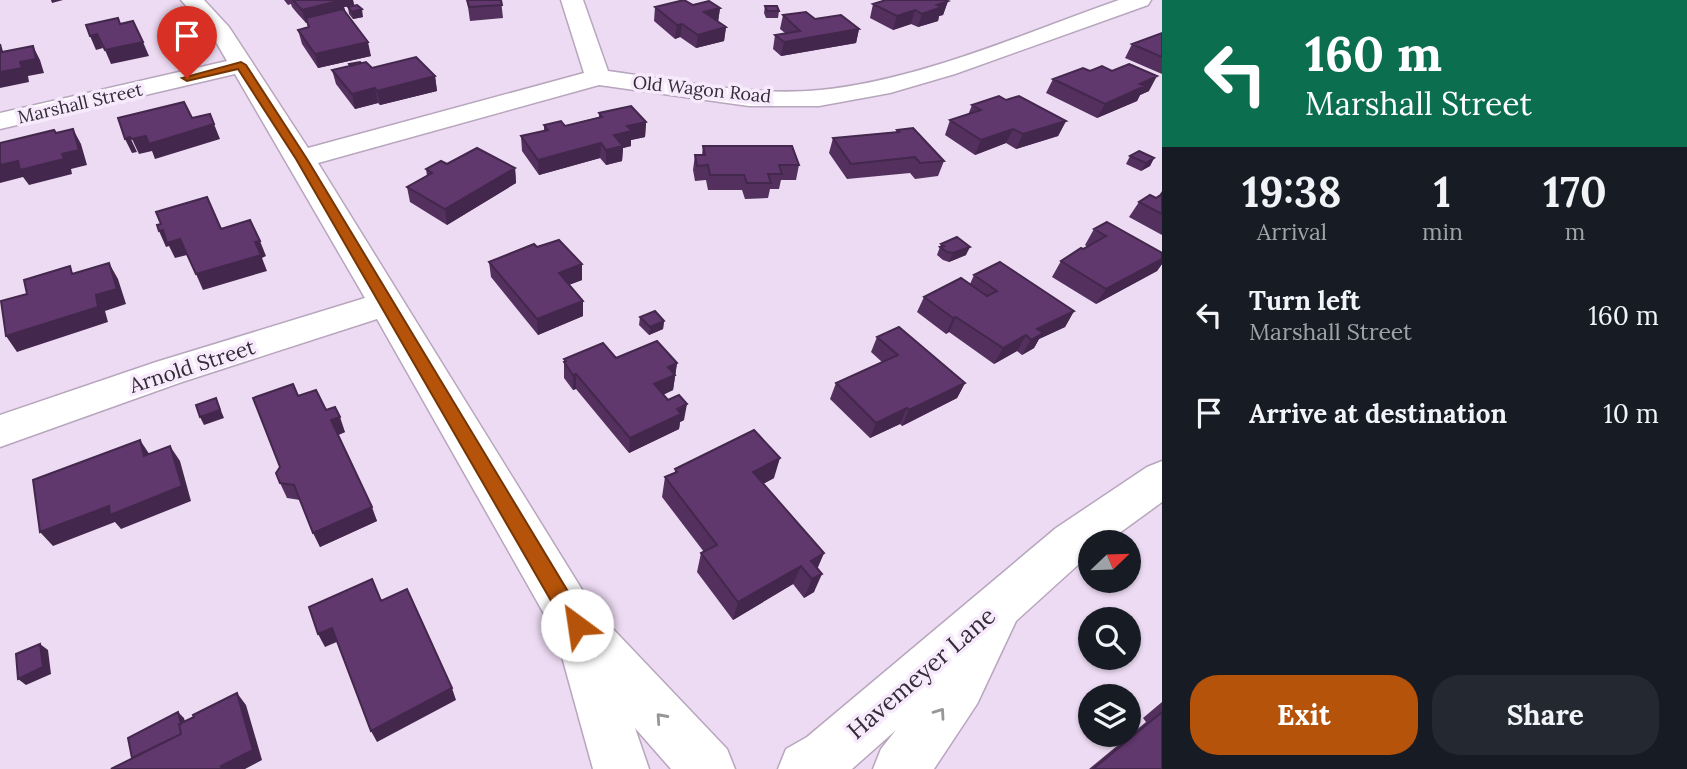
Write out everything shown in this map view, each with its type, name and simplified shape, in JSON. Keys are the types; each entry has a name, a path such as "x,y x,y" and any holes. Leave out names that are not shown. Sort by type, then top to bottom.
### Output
{"street":[{"path":"192,0 221,32 302,159 385,304 577,625 707,769"},
{"path":"572,0 598,77"},
{"name":"Old Wagon Road","path":"302,159 598,77 749,98 819,98 890,85 946,69 1140,0"},
{"name":"Marshall Street","path":"0,121 241,65"},
{"name":"Arnold Street","path":"0,431 169,372 385,304"},
{"name":"Havemeyer Lane","path":"806,769 826,756 1072,542 1162,479"},
{"name":"Havemeyer Lane","path":"901,769 959,686 1002,603"},
{"path":"577,625 621,769"}],"building":[{"path":"293,0 342,0 302,10"},
{"path":"467,0 501,0 502,5 469,7"},
{"path":"684,0 693,5 709,1 720,8 704,12 726,27 698,35 682,24 677,25 655,7"},
{"path":"886,0 948,1 937,5 942,7 922,14 915,10 897,16 873,4"},
{"path":"357,5 362,9 352,12 348,7"},
{"path":"765,6 777,6 779,11 767,11"},
{"path":"343,9 368,42 315,54 298,30 309,27 306,18"},
{"path":"806,12 815,19 841,15 859,29 784,42 775,35 800,31 783,15"},
{"path":"118,18 120,24 133,21 143,42 105,50 97,34 90,36 86,25"},
{"path":"1162,33 1162,57 1132,44"},
{"path":"0,44 2,52 33,46 36,59 20,62 22,68 0,72"},
{"path":"416,57 435,76 377,91 375,88 352,94 332,70 366,62 372,68"},
{"path":"1129,64 1157,76 1140,84 1145,86 1105,104 1053,79 1083,68 1090,71 1102,66 1112,71"},
{"path":"999,96 1006,100 1019,96 1066,121 1023,134 1013,129 981,140 950,120 981,110 972,105"},
{"path":"184,102 192,118 210,114 214,124 149,144 146,136 125,139 118,118"},
{"path":"631,106 646,122 627,126 632,131 614,135 623,146 606,150 601,143 538,160 521,136 548,130 544,125 561,121 565,126 602,117 599,113"},
{"path":"913,128 944,161 920,163 915,157 851,164 833,138 899,132 897,130"},
{"path":"73,129 79,150 62,154 64,159 20,170 18,161 0,165 0,143 54,130 56,133"},
{"path":"703,146 792,146 799,165 779,165 782,174 768,174 771,183 747,183 744,175 710,175 708,165 697,166 695,155 705,155"},
{"path":"477,148 515,168 445,209 407,187 432,173 426,169 441,161 447,164"},
{"path":"1139,151 1154,158 1146,163 1130,156"},
{"path":"1162,194 1162,214 1139,202 1150,195 1156,198"},
{"path":"207,197 221,229 250,220 260,241 255,242 261,255 196,274 180,239 167,243 163,230 159,231 157,225 161,224 156,212"},
{"path":"1107,222 1162,253 1162,259 1106,289 1061,261 1106,236 1094,229"},
{"path":"957,237 970,247 953,253 940,247 944,246 941,244"},
{"path":"559,240 582,264 559,273 583,301 537,319 489,262 534,244 537,247"},
{"path":"1000,262 1074,311 1037,329 1043,333 1031,340 1026,335 1003,348 924,297 961,278 987,296 997,291 974,275"},
{"path":"109,263 117,289 96,295 98,307 6,336 1,301 27,294 24,280 70,266 72,274"},
{"path":"655,311 664,321 650,327 640,317"},
{"path":"899,327 965,383 876,423 836,383 898,355 877,337"},
{"path":"657,341 677,363 668,367 675,375 654,384 668,400 679,395 687,404 677,409 681,414 630,438 576,374 573,375 564,359 603,343 616,358"},
{"path":"293,384 298,396 316,390 326,410 335,407 340,417 331,420 372,507 313,533 294,485 280,483 276,473 280,467 253,398"},
{"path":"216,398 220,410 200,417 196,405"},
{"path":"754,430 780,458 753,472 824,553 811,561 822,574 812,579 801,566 738,602 701,553 717,545 665,477 677,472 675,469"},
{"path":"140,440 144,456 170,446 182,486 110,515 109,506 40,532 33,480"},
{"path":"372,579 381,601 407,589 452,688 371,731 332,628 318,634 309,607"},
{"path":"40,644 43,667 18,679 16,654"},
{"path":"237,693 253,750 221,766 221,769 111,769 181,734 179,724"},
{"path":"178,712 181,734 132,758 128,738"},
{"path":"1162,712 1162,769 1093,769 1120,747 1141,747 1141,729"}],"route":[{"path":"187,78 241,65 302,159 385,304 577,625"}]}
